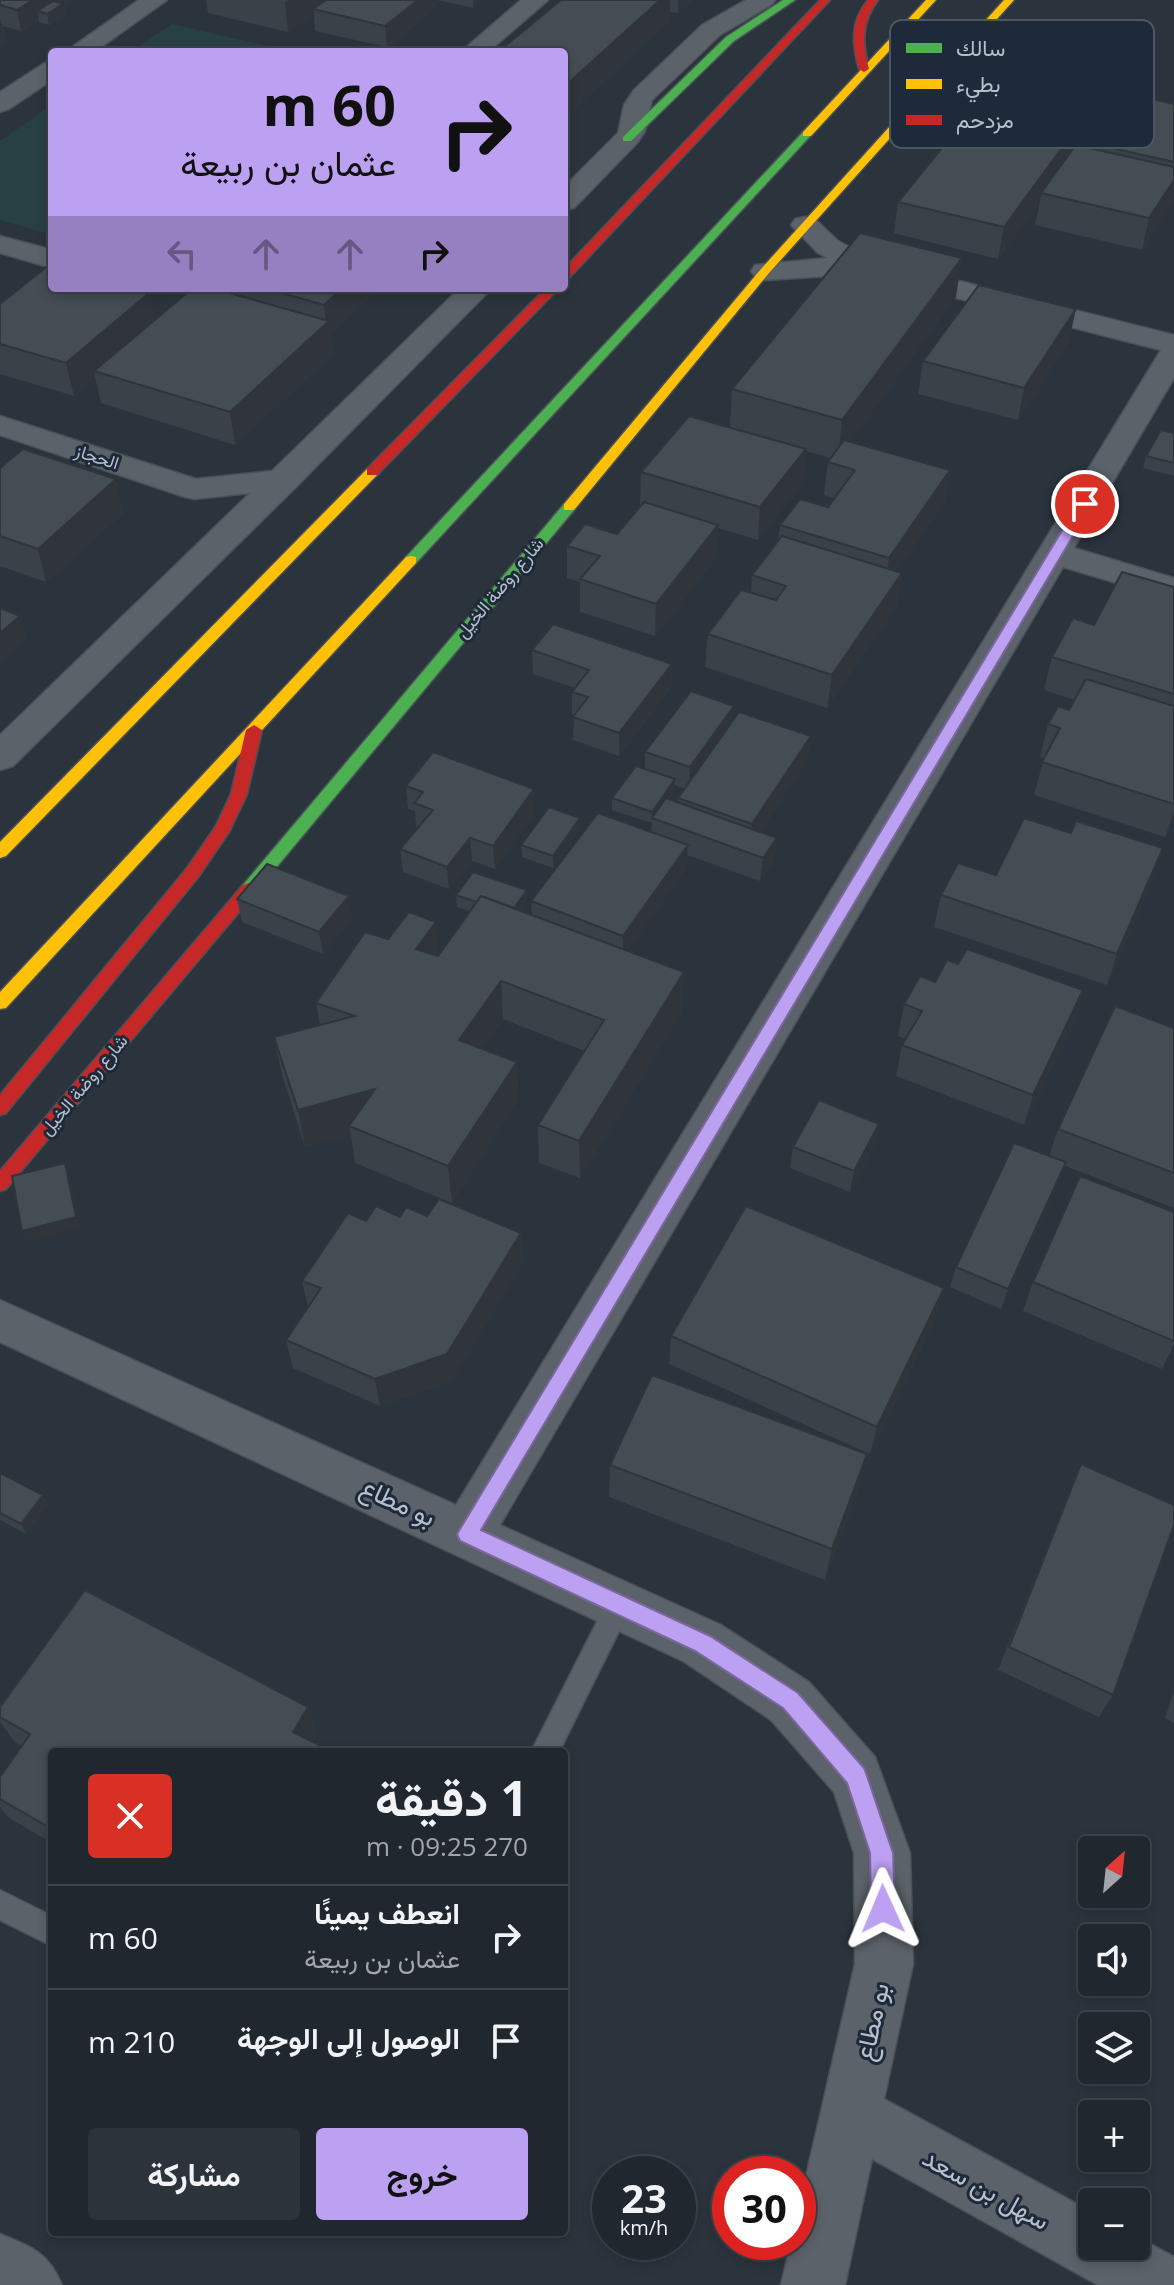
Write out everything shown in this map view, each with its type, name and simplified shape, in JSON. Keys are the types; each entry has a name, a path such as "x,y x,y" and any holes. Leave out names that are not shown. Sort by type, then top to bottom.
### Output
{"main road":[{"path":"627,139 730,39 790,0"},
{"path":"568,272 825,0"},
{"path":"864,69 854,30 858,19 873,0"},
{"path":"912,20 931,0"},
{"name":"شارع روضة الخيل","path":"991,20 1009,0"},
{"path":"0,1003 890,42"},
{"name":"شارع روضة الخيل","path":"0,1184 340,782 765,271 890,131"},
{"path":"0,852 549,292"},
{"path":"0,1108 193,872 223,828 239,794 254,728"}],"street":[{"path":"83,48 155,0"},
{"path":"478,48 536,0"},
{"path":"568,198 627,139 634,126 635,106 643,95 711,30 763,0"},
{"path":"0,104 48,72"},
{"path":"805,225 828,247 862,265 1174,344"},
{"path":"0,244 48,258"},
{"path":"765,271 862,265"},
{"path":"0,757 473,292"},
{"path":"467,1534 1056,554 1174,352"},
{"name":"الحجاز","path":"0,425 194,489 286,479"},
{"path":"194,489 209,517 215,549"},
{"path":"1056,554 1174,589"},
{"name":"بو مطاع","path":"0,1320 702,1643 790,1701 856,1776 882,1853 884,1964 813,2285"},
{"name":"سهل بن سعد","path":"852,2115 1162,2285"},
{"path":"0,2266 30,2285"}],"lane":[{"path":"547,1748 619,1605"},
{"path":"0,1904 48,1930"}],"green space":[{"path":"172,24 276,48 137,48"},
{"path":"48,108 48,234 0,220 0,141"}],"building":[{"path":"0,0 33,0 17,10 0,5"},
{"path":"326,0 418,0 385,26 313,9"},
{"path":"561,0 660,0 568,83 568,48 503,48"},
{"path":"53,1 63,4 47,14 37,11"},
{"path":"1154,99 1174,104 1174,162 1112,148 1154,148"},
{"path":"942,148 1062,148 1004,227 898,202"},
{"path":"1074,148 1089,148 1174,167 1174,180 1149,218 1041,193"},
{"path":"860,233 962,258 842,420 732,389"},
{"path":"48,266 48,292 150,292 66,363 0,344 0,304"},
{"path":"979,285 1076,309 1024,388 923,361"},
{"path":"188,292 226,292 329,321 230,412 94,371"},
{"path":"278,292 338,292 324,305"},
{"path":"689,416 806,449 760,507 641,472"},
{"path":"1161,430 1174,433 1174,463 1146,456"},
{"path":"844,440 950,470 889,558 780,525 800,499 828,507 855,470 828,462"},
{"path":"23,449 116,479 38,549 0,536 0,468"},
{"path":"644,502 718,525 656,604 580,579 600,556 567,546 585,524 617,534"},
{"path":"782,536 902,573 832,675 708,634 741,590 776,600 786,586 752,575"},
{"path":"1122,572 1174,587 1174,694 1052,657 1073,618 1094,625"},
{"path":"0,608 20,616 0,633"},
{"path":"553,624 672,664 619,733 573,717 588,697 572,692 589,670 532,650"},
{"path":"1086,679 1174,706 1174,804 1042,762 1060,728 1048,724 1058,706 1069,710"},
{"path":"691,691 734,706 690,767 645,752"},
{"path":"739,712 811,736 752,824 678,798"},
{"path":"433,752 534,789 493,846 470,838 447,867 400,849 433,810 414,803 423,792 406,786"},
{"path":"636,766 675,779 652,812 612,798"},
{"path":"666,798 777,838 763,858 652,818"},
{"path":"549,807 580,818 553,856 521,845"},
{"path":"598,813 688,845 623,936 531,901"},
{"path":"1024,818 1071,833 1076,821 1163,848 1117,954 941,895 958,863 996,875"},
{"path":"267,864 349,896 319,932 237,899"},
{"path":"473,872 527,890 514,908 481,896 477,902 456,895"},
{"path":"481,896 684,972 579,1141 538,1125 604,1020 501,981 459,1040 517,1062 448,1166 349,1126 375,1089 298,1110 274,1037 355,1016 316,1003 365,932 388,939 409,912 436,922 416,949 438,956"},
{"path":"967,949 1083,990 1033,1095 902,1045 922,1011 904,1004 920,976 935,982 947,960 958,964"},
{"path":"1115,1006 1174,1028 1174,1173 1058,1129"},
{"path":"819,1100 879,1124 854,1171 793,1147"},
{"path":"1014,1143 1066,1162 1008,1289 956,1267"},
{"path":"65,1163 76,1217 22,1231 12,1176"},
{"path":"1080,1176 1174,1212 1174,1341 1033,1282"},
{"path":"439,1199 521,1233 447,1354 375,1379 286,1340 321,1288 302,1281 348,1213 366,1221 376,1206 400,1217 406,1207 427,1216"},
{"path":"746,1206 944,1288 877,1427 671,1336"},
{"path":"652,1375 867,1454 832,1549 610,1465"},
{"path":"1081,1464 1174,1505 1174,1525 1113,1695 1009,1647"},
{"path":"0,1473 43,1495 21,1524 0,1513"},
{"path":"85,1590 308,1707 293,1732 325,1748 48,1748 48,1827 0,1799 0,1777 30,1734 0,1717 0,1707"}],"traffic: fast":[{"path":"627,139 730,39 790,0"},
{"path":"411,560 807,134"},
{"path":"249,889 569,507"}],"traffic: slow":[{"path":"912,20 931,0"},
{"path":"991,20 1009,0"},
{"path":"807,134 890,44"},
{"path":"569,507 765,271 890,132"},
{"path":"0,852 372,472"},
{"path":"0,1003 411,560"}],"traffic: jam":[{"path":"568,272 825,0"},
{"path":"864,69 859,50 859,24 873,0"},
{"path":"372,472 549,292"},
{"path":"0,1108 193,872 223,828 239,794 254,730"},
{"path":"0,1184 249,889"}],"route":[{"path":"883,1909 882,1853 856,1776 790,1701 702,1643 467,1534 1085,504"}]}
